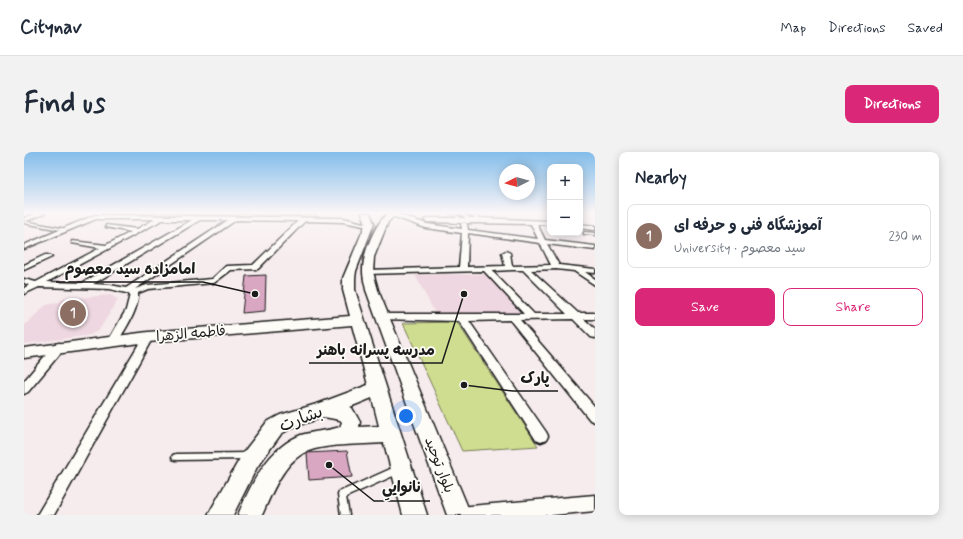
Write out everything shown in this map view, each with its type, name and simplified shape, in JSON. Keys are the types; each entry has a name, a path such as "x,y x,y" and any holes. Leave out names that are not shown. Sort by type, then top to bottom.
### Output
{"main road":[{"path":"372,230 356,254 349,278 349,290 415,515"},
{"name":"بلوار توحید","path":"376,230 369,256 368,272 372,290 459,515"},
{"name":"فاطمه الزهرا","path":"24,353 148,337 358,320"},
{"name":"بشارت","path":"220,515 254,456 274,428 287,421 322,410 378,388"},
{"path":"322,410 346,413 351,422 348,433 333,438"},
{"name":"بشارت","path":"250,515 275,467 288,453 303,444 333,438 391,434"}],"street":[{"path":"24,247 66,230"},
{"path":"132,230 138,231"},
{"path":"83,286 179,230"},
{"path":"131,291 218,230"},
{"path":"24,281 36,284 110,287 131,291 148,287 214,281 229,268 255,267 293,230"},
{"path":"458,230 595,248"},
{"path":"537,230 556,267"},
{"path":"24,291 138,231"},
{"path":"463,270 466,231"},
{"path":"74,242 107,247"},
{"path":"506,253 509,269"},
{"path":"24,268 48,257"},
{"path":"368,272 556,267 595,271"},
{"path":"525,268 595,335"},
{"path":"486,269 532,317"},
{"path":"576,269 595,283"},
{"path":"113,341 134,300 131,291"},
{"path":"382,317 462,318 595,316"},
{"path":"512,317 595,416"},
{"path":"462,318 542,436"},
{"path":"45,515 148,337"},
{"path":"24,389 59,348"},
{"path":"459,515 595,503"}],"lane":[{"path":"585,233 595,234"},
{"path":"176,457 254,456"},
{"path":"345,515 342,495 401,468"}],"shaded area":[{"path":"486,274 521,313 435,313 415,275"},
{"path":"111,295 118,300 99,330 90,335 24,344 24,326 46,305 58,303 63,299"}],"green space":[{"path":"457,322 538,446 462,451 403,323"}],"building":[{"path":"266,275 265,311 242,313 246,276"},
{"path":"347,451 352,477 309,480 307,453"}],"place":[{"name":"امامزاده سید معصوم","path":"255,294"},
{"name":"مدرسه پسرانه باهنر","path":"464,294"},
{"name":"آموزشگاه فنی و حرفه ای","path":"73,313"},
{"name":"پارک","path":"464,385"},
{"name":"نانواییِ","path":"329,465"}]}
